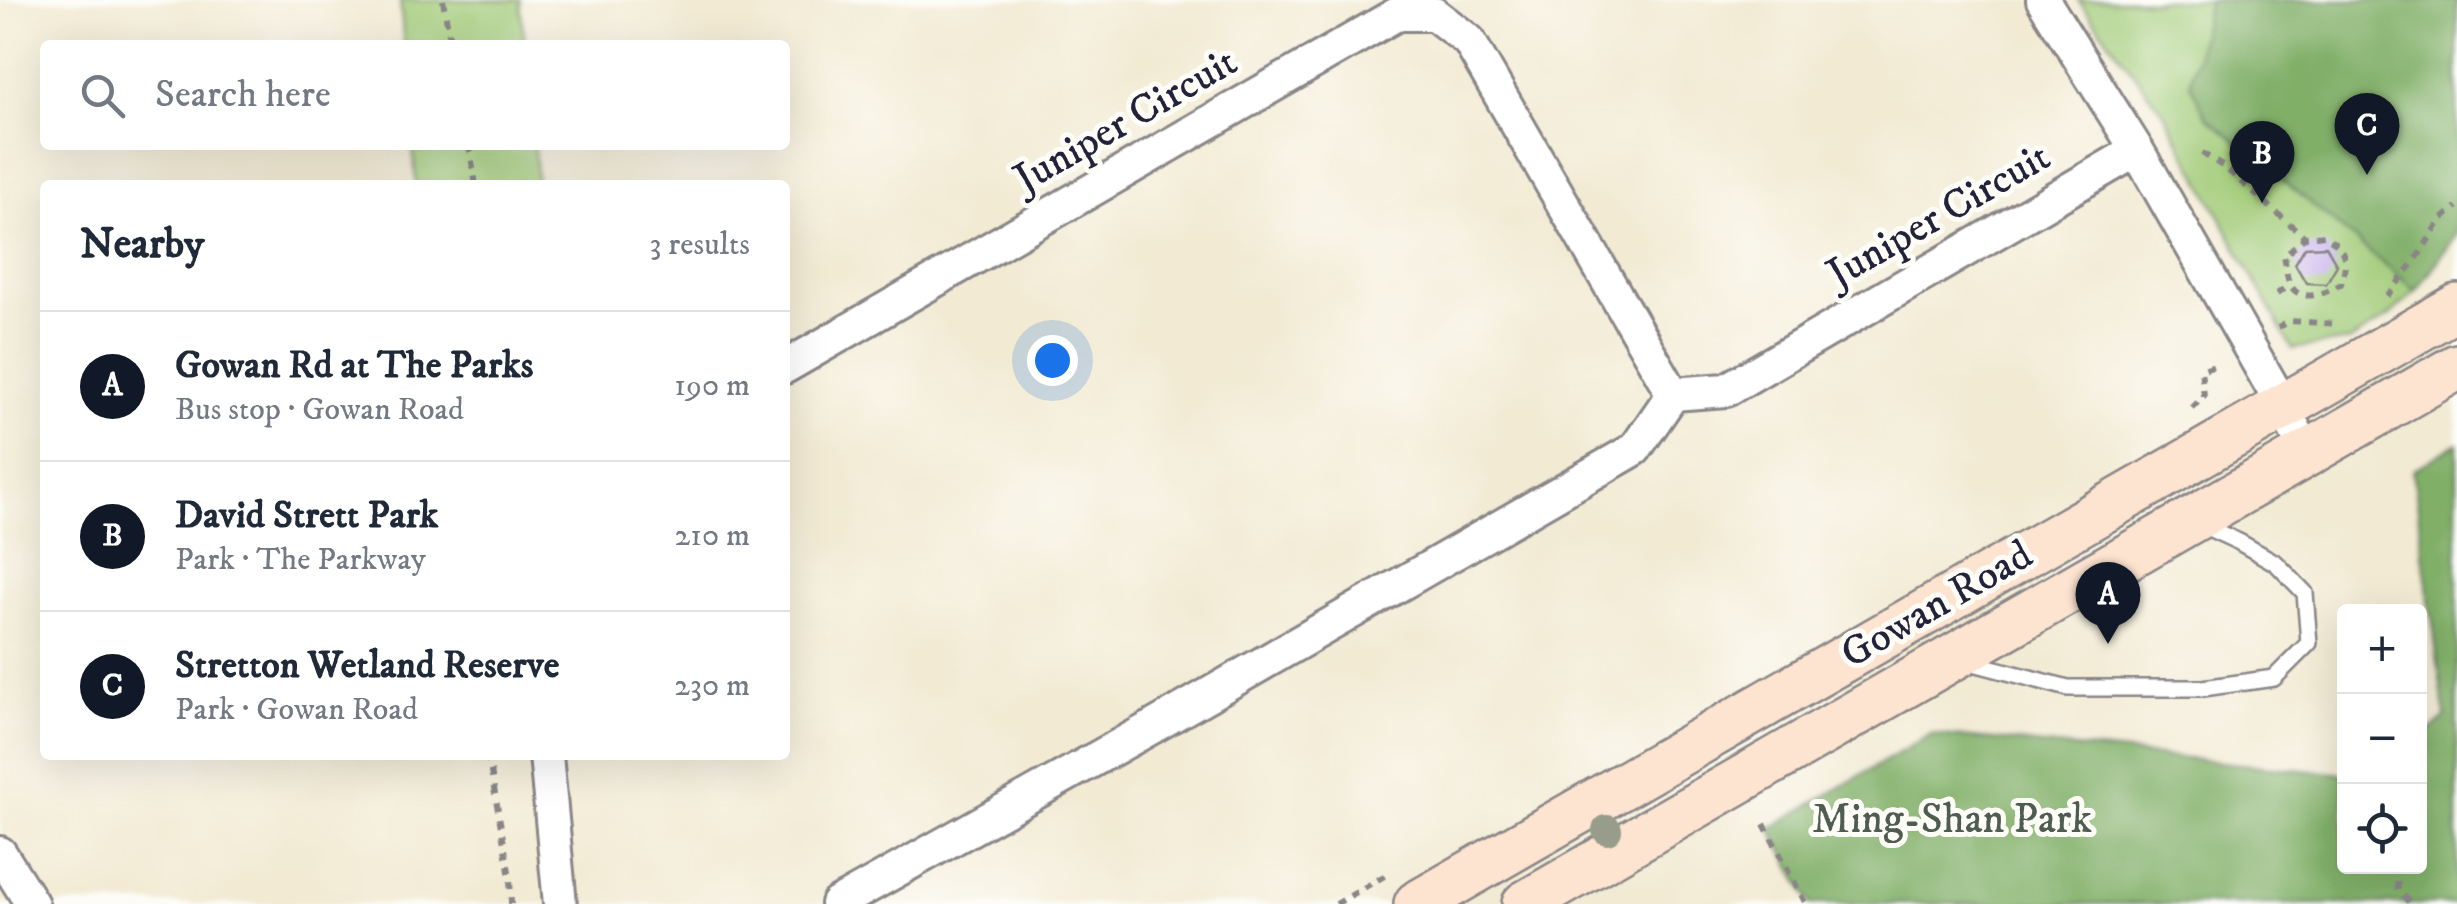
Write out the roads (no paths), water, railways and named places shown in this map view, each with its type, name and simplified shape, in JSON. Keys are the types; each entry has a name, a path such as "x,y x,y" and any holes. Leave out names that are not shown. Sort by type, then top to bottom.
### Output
{"main road":[{"name":"Gowan Road","path":"1416,904 1889,640 2457,307"},
{"name":"Gowan Road","path":"1525,904 1943,655 2190,520 2457,366"}],"street":[{"path":"2044,0 2137,150 2306,452"},
{"name":"Juniper Circuit","path":"790,364 1397,14 1434,14 1469,41 1672,394 1726,390 2137,150"},
{"path":"838,904 1636,449 1672,394"},
{"path":"546,760 560,904"},
{"path":"0,853 32,904"}],"lane":[{"path":"1943,655 2068,688 2202,688 2274,678 2309,642 2305,592 2276,563 2190,520"}],"place":[{"name":"Stretton Wetland Reserve","path":"2367,175"},
{"name":"David Strett Park","path":"2262,203"},
{"name":"Gowan Rd at The Parks","path":"2108,644"}],"park label":[{"name":"Ming-Shan Park","path":"1952,820"}]}
